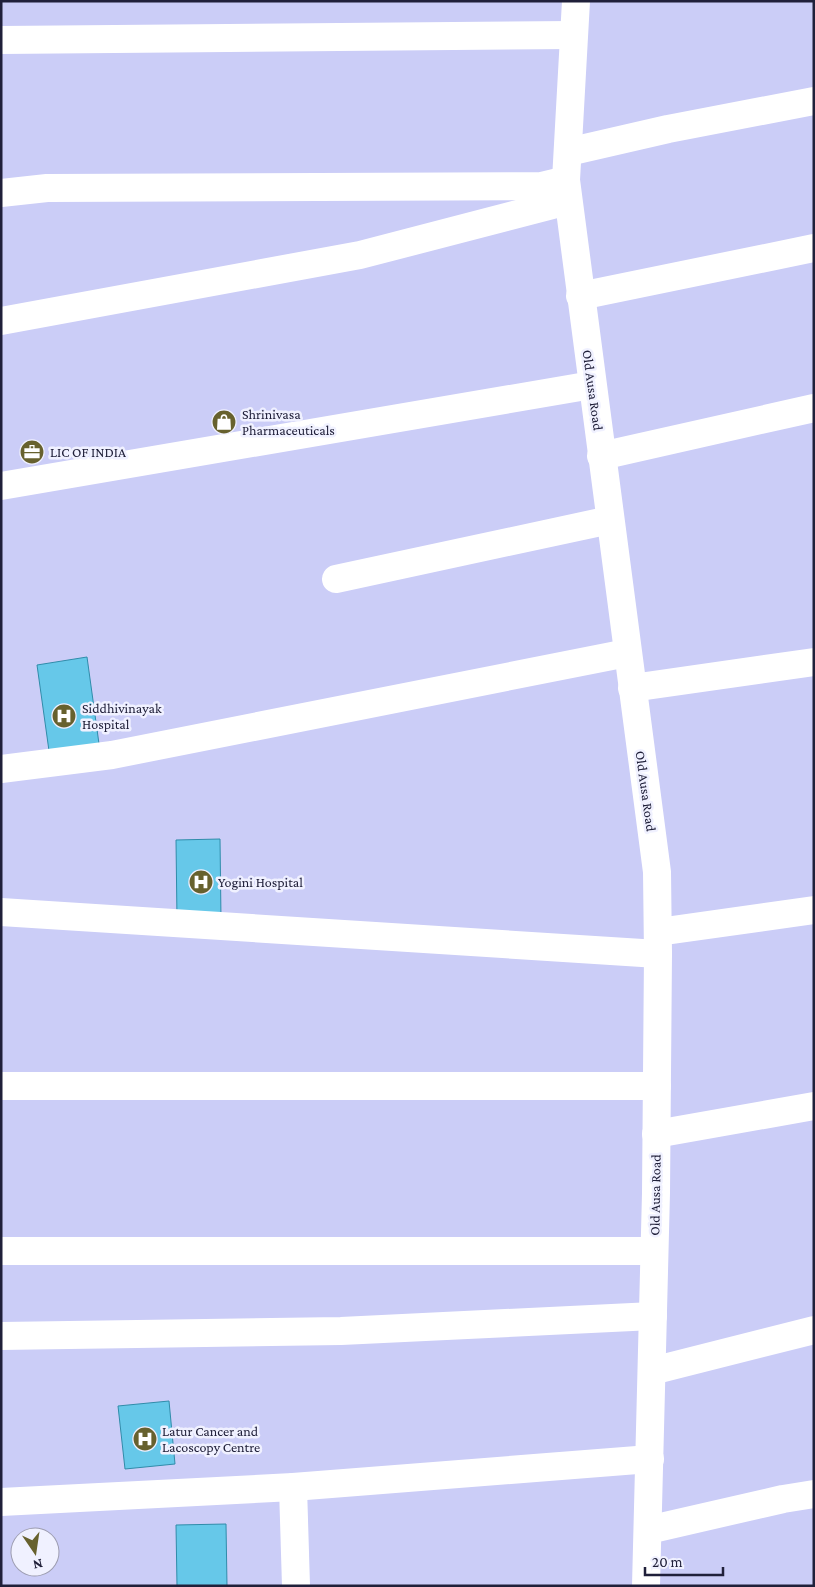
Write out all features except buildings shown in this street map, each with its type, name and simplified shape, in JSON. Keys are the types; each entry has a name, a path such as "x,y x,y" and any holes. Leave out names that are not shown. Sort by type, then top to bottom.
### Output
{"street":[{"name":"Old Ausa Road","path":"581,3 573,35 567,190 656,872 658,943 657,1086 646,1586"},
{"path":"1,40 573,35"},
{"path":"568,152 668,129 814,101"},
{"path":"1,193 47,188 541,186 567,190"},
{"path":"1,321 360,255 567,190"},
{"path":"580,296 814,248"},
{"path":"1,486 592,385"},
{"path":"601,456 814,408"},
{"path":"336,579 610,520"},
{"path":"1,769 112,755 628,653"},
{"path":"632,688 814,662"},
{"path":"1,912 658,943 814,910"},
{"path":"1,1086 657,1086"},
{"path":"656,1134 814,1106"},
{"path":"1,1251 654,1251"},
{"path":"1,1336 341,1331 653,1316"},
{"path":"652,1371 814,1330"},
{"path":"1,1502 293,1487 650,1459"},
{"path":"293,1487 296,1586"},
{"path":"648,1530 782,1499 814,1494"}],"place":[{"name":"Shrinivasa Pharmaceuticals","path":"224,422"},
{"name":"LIC OF INDIA","path":"32,452"},
{"name":"Siddhivinayak Hospital","path":"64,716"},
{"name":"Yogini Hospital","path":"201,882"},
{"name":"Latur Cancer and Lacoscopy Centre","path":"145,1439"}]}
